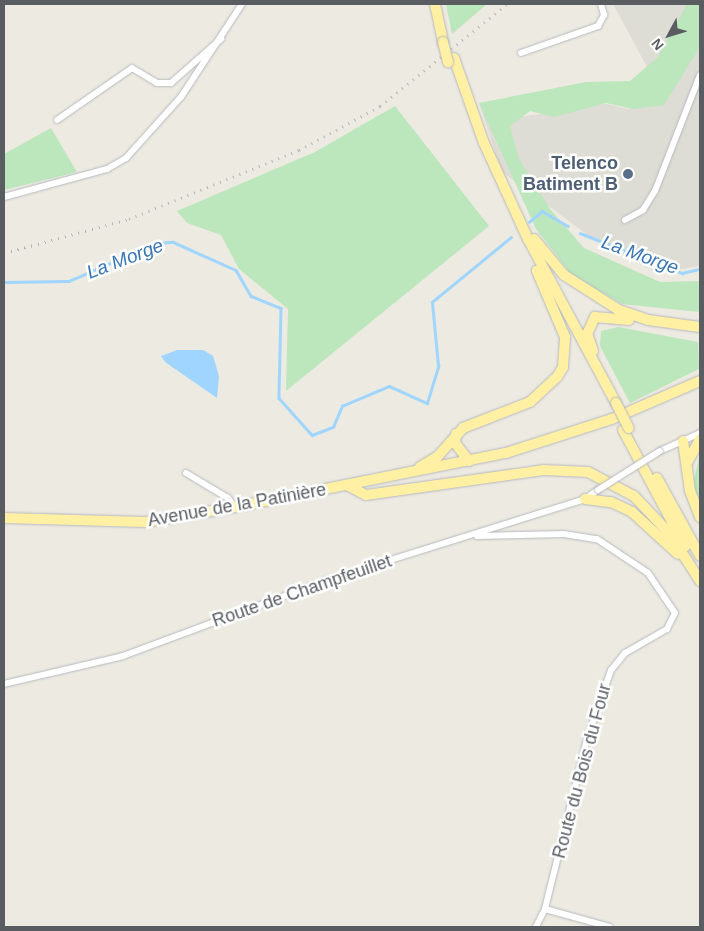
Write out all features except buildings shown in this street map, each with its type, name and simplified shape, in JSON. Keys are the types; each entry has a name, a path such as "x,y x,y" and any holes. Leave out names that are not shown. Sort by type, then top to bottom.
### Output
{"main road":[{"path":"412,472 438,456 456,434 530,402 550,386 563,368 565,337 538,271 478,145 435,4"},
{"path":"441,4 446,40"},
{"path":"451,60 507,193 700,581"},
{"path":"507,193 547,258 584,292 648,320 700,327"},
{"path":"538,271 613,404"},
{"path":"613,404 587,334 595,317 615,316 700,334"},
{"name":"Avenue de la Patinière","path":"4,518 146,522 235,507 469,461 612,418 700,381"},
{"path":"626,429 700,556"},
{"path":"456,434 455,443 469,461"},
{"path":"687,464 700,439"},
{"path":"683,441 690,490 700,517"},
{"path":"347,485 366,495 543,470 588,472 634,496 670,534 697,574"},
{"path":"585,498 611,502 632,512 697,574"}],"street":[{"path":"4,197 107,169 126,158 166,117 222,39 242,4"},
{"path":"521,53 598,26 604,15 601,4"},
{"path":"57,120 132,68 157,83 171,82 222,39"},
{"path":"625,220 643,210 655,191 700,75"},
{"name":"Route de Champfeuillet","path":"4,684 123,656 333,578 585,498 660,452 700,433"},
{"path":"186,473 228,498 235,507"},
{"name":"Route du Bois du Four","path":"468,536 554,534 597,540 648,573 675,613 667,629 625,653 610,670 590,730 545,909 536,927"},
{"path":"545,909 610,927"}],"shaded area":[{"path":"613,4 700,4 700,266 657,273 588,235 502,172 479,103 500,119 549,113 594,101 628,109 649,102 661,93"}],"green space":[{"path":"446,4 487,4 452,34"},
{"path":"687,4 700,4 700,47 664,105 633,109 606,103 554,117 530,111 510,126 519,159 550,209 584,248 660,282 700,281 700,312 622,304 571,274 536,229 479,103 586,82 630,81 658,57"},
{"path":"395,106 489,226 286,391 288,309 239,269 221,235 187,223 177,211 315,152"},
{"path":"51,128 77,172 4,190 4,154"},
{"path":"618,327 698,342 699,369 630,403 600,346 601,331"},
{"path":"700,453 700,500 693,485"}],"water":[{"path":"177,350 203,350 213,356 219,376 217,398 165,362 161,356"}],"waterway":[{"name":"La Morge","path":"529,222 542,211 568,226"},
{"name":"La Morge","path":"580,233 682,273 700,269"},
{"name":"La Morge","path":"4,282 69,281 157,243 173,242 236,270 251,296 281,308 279,398 312,435 333,427 342,406 389,386 427,403 438,366 432,302 511,237"}],"railway":[{"path":"4,253 129,219 299,150 380,106 507,4"}],"place":[{"name":"Telenco Batiment B","path":"628,174"}]}
